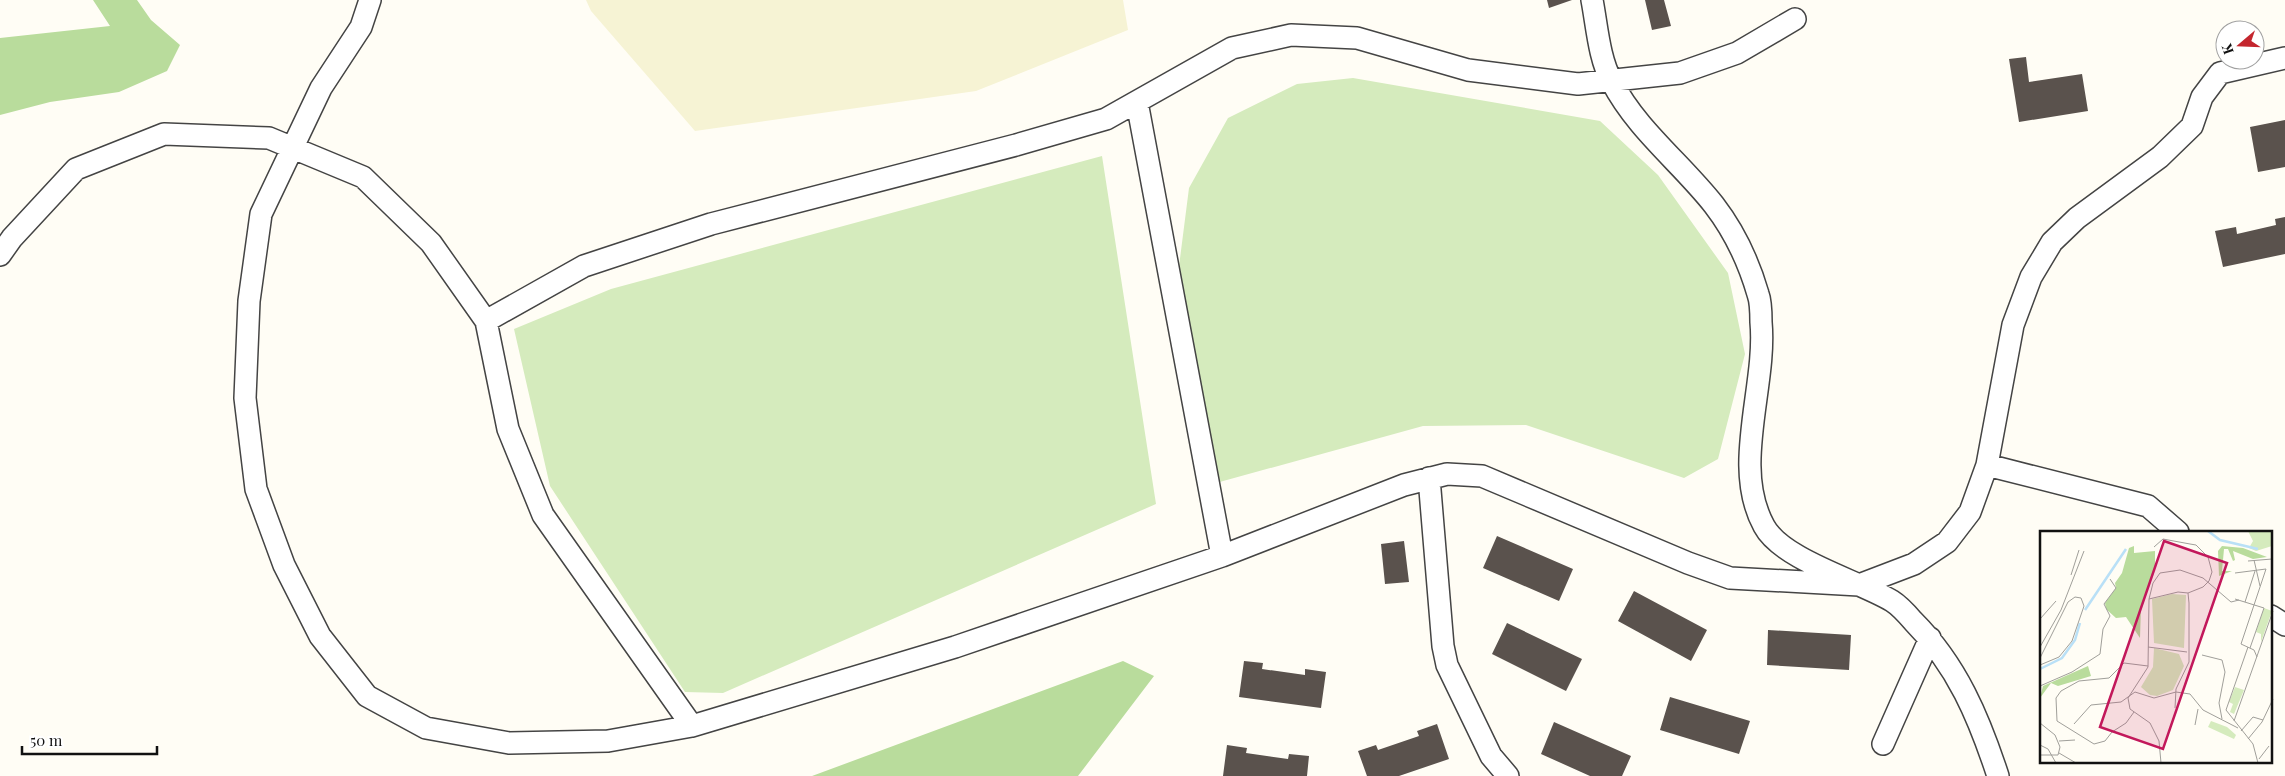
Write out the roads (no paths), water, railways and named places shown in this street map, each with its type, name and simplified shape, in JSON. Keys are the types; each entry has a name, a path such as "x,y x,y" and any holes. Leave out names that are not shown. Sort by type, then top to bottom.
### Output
{"street":[{"path":"370,0 361,26 321,88 261,214 249,301 244,398 256,488 284,565 320,636 367,696 426,728 509,743 608,741 692,726 955,647 1222,556 1404,485 1448,474 1482,476 1688,563 1730,578 1859,585 1914,564 1947,542 1970,512 1987,465 2013,326 2031,277 2052,242 2090,208 2160,157 2192,126 2202,97 2220,74 2285,58"},
{"path":"1592,0 1610,80 1633,116 1714,206 1738,243 1759,295 1763,342 1758,400 1749,448 1752,492 1764,527 1781,547 1894,602 1930,638 1961,683 1982,728 1998,776"},
{"path":"486,320 584,266 711,224 1016,145 1106,119 1232,48 1291,35 1356,38 1468,70 1578,84 1680,73 1737,53 1795,20"},
{"path":"1137,102 1222,556"},
{"path":"0,255 12,238 76,170 164,134 269,138 363,177 432,243 486,320 508,429 543,515 692,726"},
{"path":"1987,465 2148,506 2177,531"},
{"path":"1429,478 1443,646 1447,665 1491,756 1508,776"},
{"path":"2272,617 2285,625"},
{"path":"1883,744 1930,638"}]}
